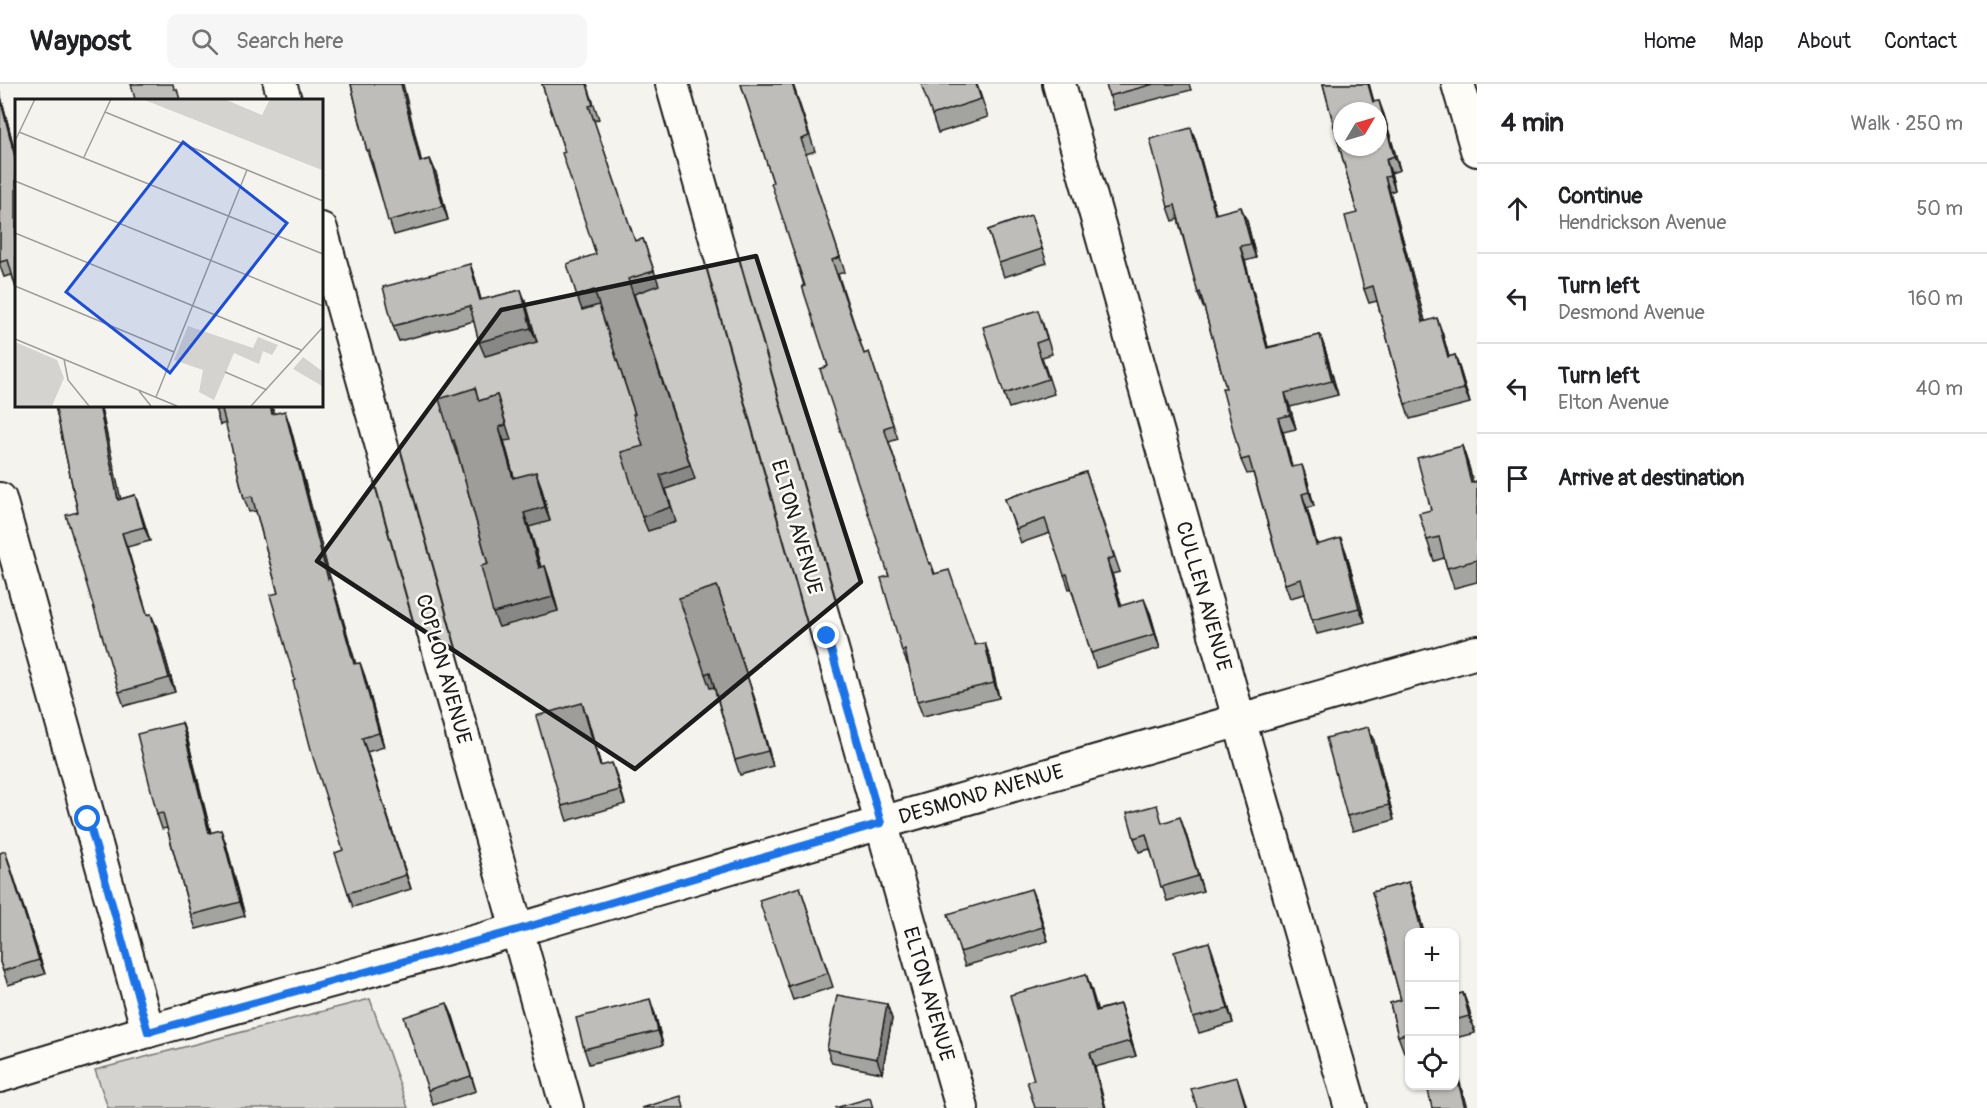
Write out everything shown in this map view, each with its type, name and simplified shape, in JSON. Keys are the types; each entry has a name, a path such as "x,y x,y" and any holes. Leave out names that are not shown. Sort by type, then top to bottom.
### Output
{"street":[{"path":"280,84 285,99"},
{"name":"ELTON AVENUE","path":"672,84 962,1108"},
{"name":"CULLEN AVENUE","path":"1059,84 1351,1108"},
{"path":"1458,84 1477,150"},
{"name":"COPLON AVENUE","path":"322,233 567,1108"},
{"path":"0,498 148,1032"},
{"name":"DESMOND AVENUE","path":"0,1076 148,1032 517,930 1477,652"}],"highlighted area":[{"path":"756,256 861,582 635,769 317,561 501,310"}],"shaded area":[{"path":"370,999 408,1108 108,1108 95,1070"}],"building":[{"path":"131,84 173,84 180,99 135,99"},
{"path":"351,84 401,84 420,162 430,159 443,206 388,221 369,150 367,151"},
{"path":"542,84 587,84 593,105 589,106 635,241 643,239 654,271 628,279 690,465 660,475 671,507 642,517 621,452 643,446 633,414 635,414 594,290 577,296 567,264 596,254 562,153 565,152"},
{"path":"741,84 792,84 809,136 801,139 840,257 832,260 864,354 869,352 893,425 884,428 929,564 931,563 934,574 949,570 975,645 985,643 994,683 917,701 905,650 902,651 881,578 889,576 820,369 828,366"},
{"path":"921,84 976,84 981,99 932,115"},
{"path":"1106,84 1154,84 1109,96"},
{"path":"1323,84 1368,84 1373,102 1333,102 1333,122"},
{"path":"0,98 15,157 15,284 8,260 0,262"},
{"path":"1191,128 1215,214 1241,207 1251,244 1240,246 1267,348 1320,335 1332,381 1285,393 1290,415 1278,418 1291,467 1302,465 1309,492 1302,494 1316,545 1341,538 1359,608 1312,620 1301,579 1285,584 1249,458 1241,460 1222,388 1226,388 1200,292 1198,293 1175,205 1168,207 1150,139"},
{"path":"1387,130 1394,156 1386,159 1390,176 1385,177 1423,322 1437,318 1448,357 1455,355 1464,389 1405,404 1373,286 1364,289 1345,216 1357,213 1342,156 1387,156"},
{"path":"1031,215 1042,249 999,263 988,230"},
{"path":"470,264 480,300 521,290 531,328 479,342 470,306 393,326 383,287"},
{"path":"1038,310 1047,339 1036,343 1048,379 1004,394 983,327"},
{"path":"475,388 479,401 497,395 506,425 499,427 513,478 536,472 545,507 524,513 539,568 545,566 553,597 493,613 481,566 488,564 454,440 452,441 439,399"},
{"path":"55,406 99,406 118,500 135,495 144,527 122,533 147,615 151,614 169,678 119,692 66,515 78,512"},
{"path":"214,406 270,406 272,414 285,411 328,579 330,578 354,664 360,663 379,733 362,738 406,875 348,893 335,853 343,850 313,757 293,681 295,680 270,595 278,593 252,496 244,498 222,409 215,410"},
{"path":"1462,446 1471,483 1477,481 1477,560 1447,568 1439,537 1427,540 1419,513 1431,510 1417,458"},
{"path":"1086,472 1114,557 1107,560 1120,606 1144,599 1155,634 1091,653 1067,574 1064,575 1045,519 1016,529 1005,499"},
{"path":"717,586 750,685 768,751 735,760 710,672 705,674 679,598"},
{"path":"582,703 600,766 612,763 620,790 562,806 536,716"},
{"path":"182,723 209,833 221,830 240,902 191,915 163,813 157,814 137,734"},
{"path":"1368,727 1389,805 1347,816 1326,738"},
{"path":"1157,805 1162,823 1180,817 1198,876 1161,887 1146,834 1134,838 1127,813"},
{"path":"5,851 39,960 3,971 0,962 0,853"},
{"path":"1409,882 1421,928 1405,928 1405,1034 1398,1036 1390,1003 1401,1000 1372,892"},
{"path":"800,887 828,973 788,986 759,900"},
{"path":"1031,889 1043,927 960,952 948,914"},
{"path":"1209,942 1228,1009 1193,1018 1174,952"},
{"path":"1086,974 1096,1011 1120,1004 1130,1041 1090,1053 1105,1108 1035,1108 1027,1081 1034,1080 1010,995"},
{"path":"1463,993 1469,1016 1459,1019 1459,994"},
{"path":"837,995 887,1004 877,1059 827,1049"},
{"path":"650,999 658,1031 584,1049 576,1018"},
{"path":"447,1003 471,1076 428,1090 404,1017"},
{"path":"1237,1077 1246,1108 1197,1108 1191,1089"},
{"path":"1459,1085 1465,1108 1432,1108 1428,1090 1459,1090"},
{"path":"681,1096 684,1108 642,1108"},
{"path":"870,1098 873,1108 835,1108"}],"route":[{"path":"88,819 148,1032 517,930 881,823 827,636"}]}
